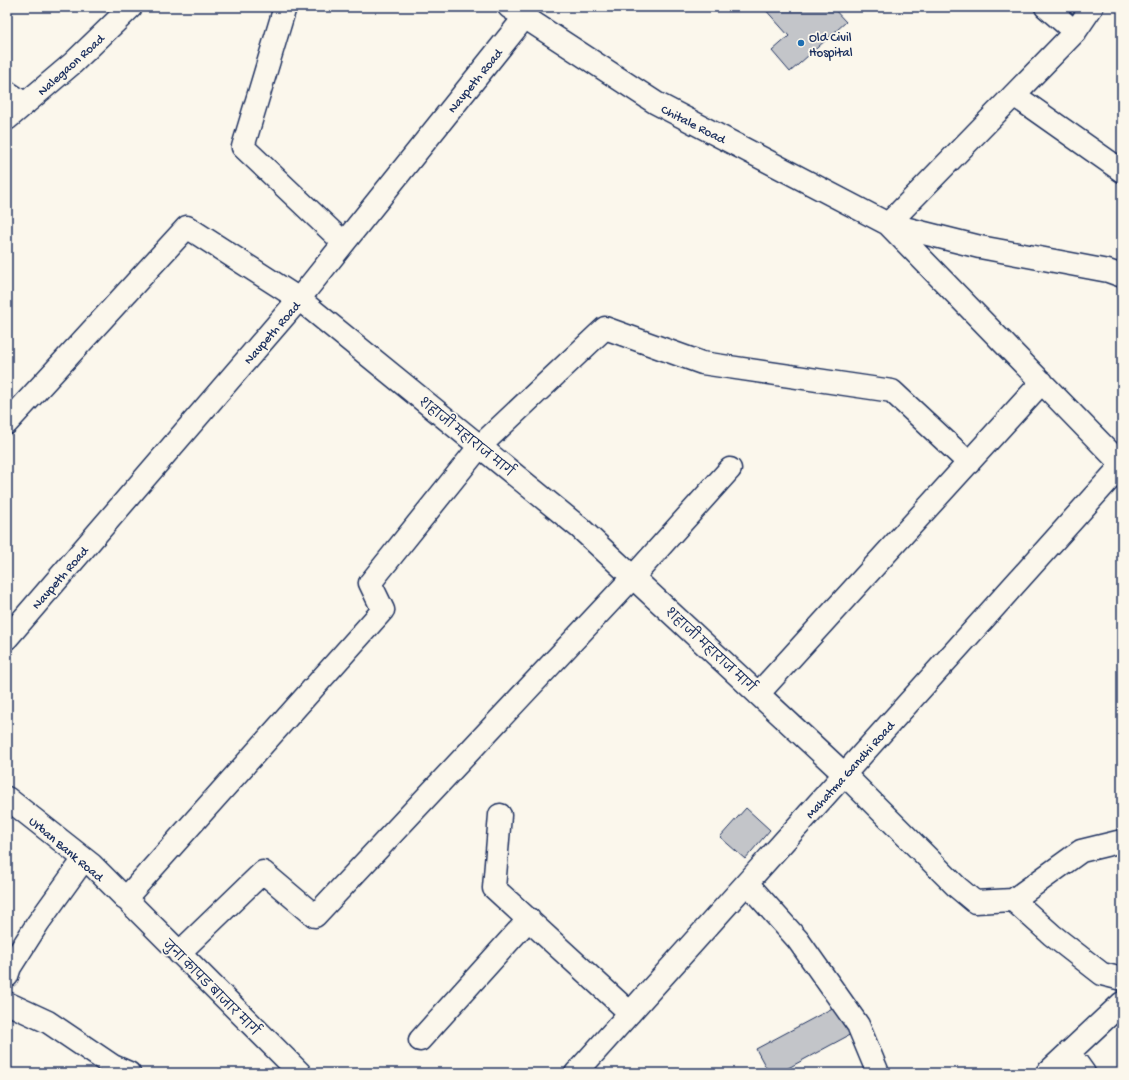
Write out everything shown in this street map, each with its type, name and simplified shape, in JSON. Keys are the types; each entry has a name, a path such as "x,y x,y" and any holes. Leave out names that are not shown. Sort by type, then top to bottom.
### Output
{"street":[{"name":"Nalegaon Road","path":"7,119 73,63 131,7"},
{"path":"285,7 243,148 344,243"},
{"path":"1046,7 1075,32"},
{"path":"888,224 1075,32 1092,7"},
{"name":"Navpeth Road","path":"7,638 299,299 344,243 517,12"},
{"name":"Chitale Road","path":"517,12 656,103 888,224"},
{"path":"7,92 25,104"},
{"path":"1014,95 1122,171"},
{"path":"888,224 980,247 1117,271"},
{"path":"888,224 1122,465"},
{"name":"शहाजी महाराज मार्ग","path":"7,423 187,227 299,299 580,528 844,774 957,887 975,902 1013,900"},
{"path":"125,899 383,610 370,583 480,446 605,328 702,363 892,391 969,463"},
{"path":"758,694 1042,382"},
{"name":"Mahatma Gandhi Road","path":"576,1073 1122,465"},
{"path":"179,953 263,872 315,916 633,577 730,469"},
{"name":"Urban Bank Road","path":"7,798 84,859 125,899"},
{"path":"500,815 494,888 630,1013"},
{"path":"1122,841 1081,851 1013,900 1052,935 1102,974 1122,979"},
{"path":"7,976 10,967 38,923 84,859"},
{"path":"747,883 798,940 858,1026 878,1073"},
{"name":"जुना कापड बाजार मार्ग","path":"125,899 300,1073"},
{"path":"420,1040 529,919"},
{"path":"7,1003 48,1022 113,1066 129,1073"},
{"path":"1047,1073 1122,1004"},
{"path":"1069,1052 1084,1073"}],"building":[{"name":"Old Civil Hospital","path":"763,7 832,7 846,22 790,72 772,51 789,36"},
{"path":"746,808 770,830 745,859 720,837"},
{"path":"840,1004 855,1032 779,1073 769,1073 756,1049"}],"place":[{"name":"Old Civil Hospital","path":"801,43"}]}
